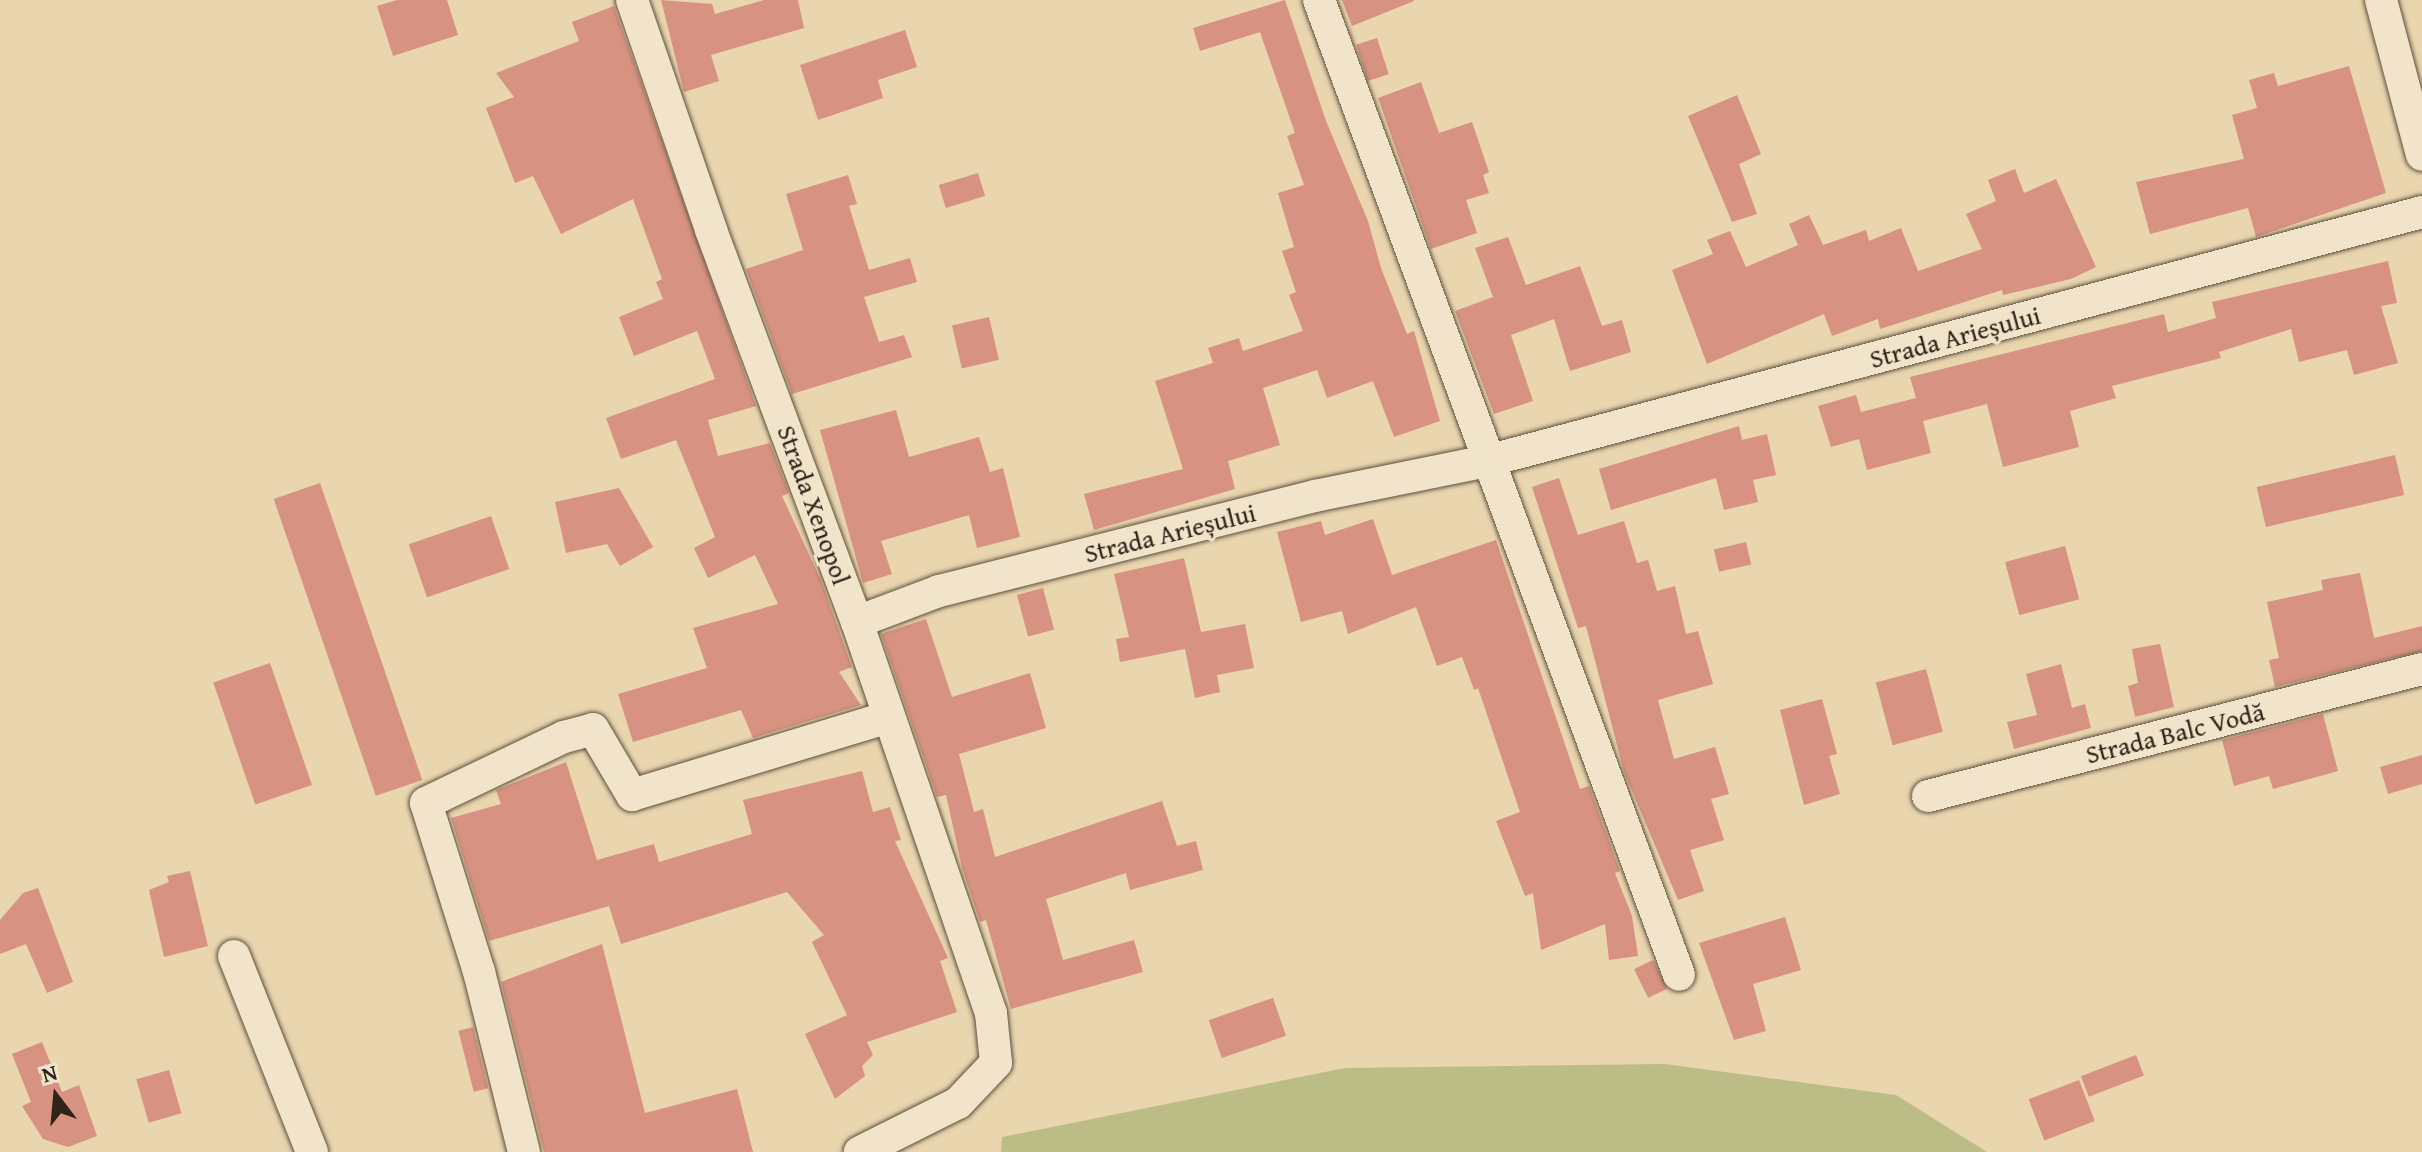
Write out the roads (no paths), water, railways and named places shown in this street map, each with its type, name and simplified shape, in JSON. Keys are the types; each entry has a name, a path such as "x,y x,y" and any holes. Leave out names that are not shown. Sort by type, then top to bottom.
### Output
{"street":[{"name":"Strada Xenopol","path":"632,0 711,230 857,622 991,1013 996,1063 958,1103 860,1152"},
{"path":"1319,0 1679,975"},
{"path":"2381,0 2422,155"},
{"name":"Strada Arieșului","path":"857,622 939,591 1315,496 1487,461 2422,212"},
{"name":"Strada Balc Vodă","path":"1928,796 2422,669"},
{"path":"524,1152 479,972 426,803 564,737 593,729 632,795 888,717"},
{"path":"234,956 312,1152"}]}
